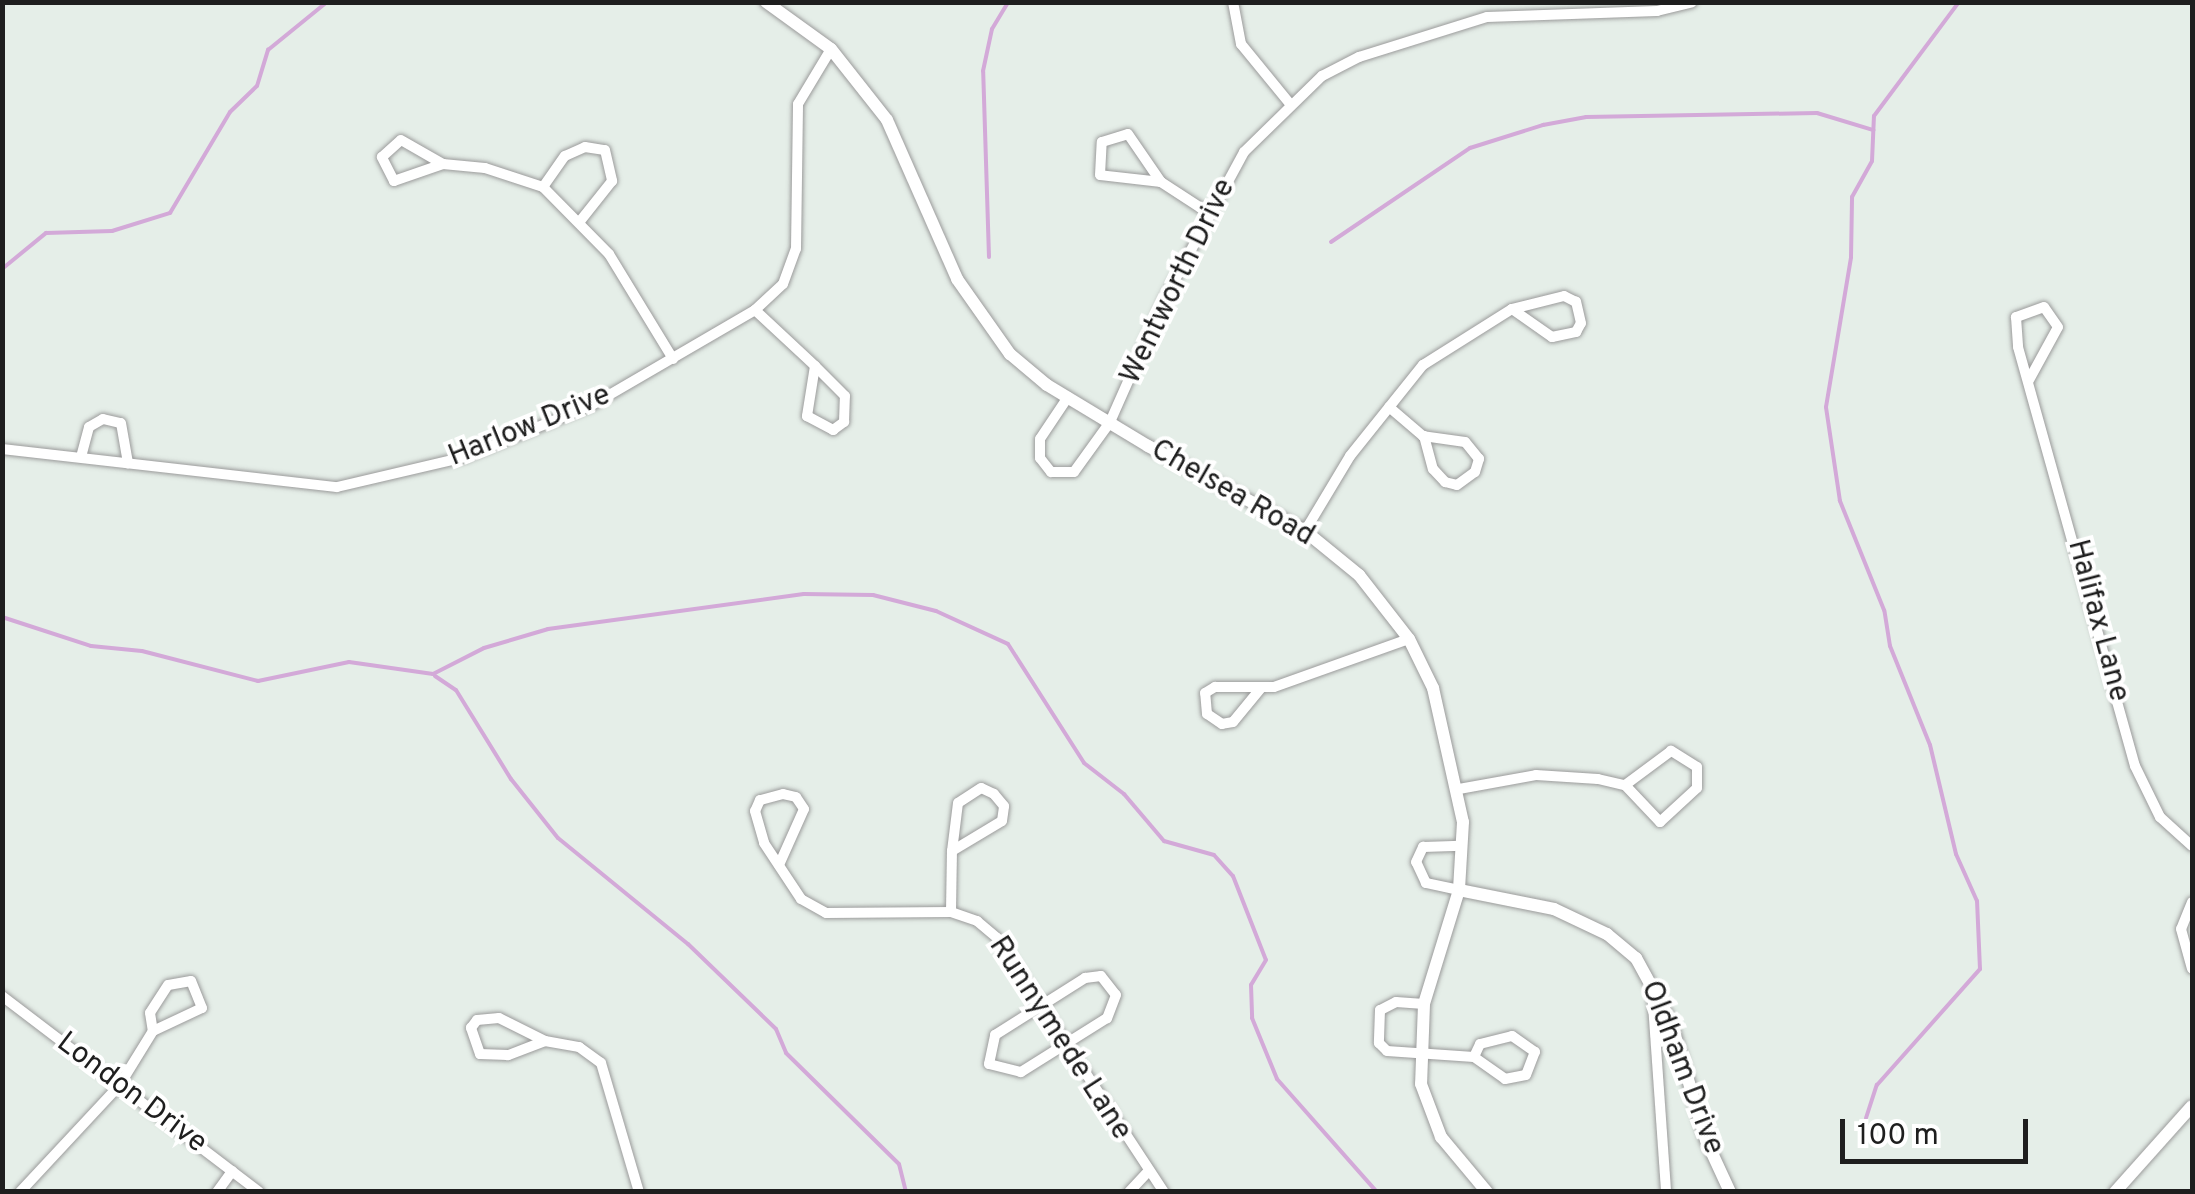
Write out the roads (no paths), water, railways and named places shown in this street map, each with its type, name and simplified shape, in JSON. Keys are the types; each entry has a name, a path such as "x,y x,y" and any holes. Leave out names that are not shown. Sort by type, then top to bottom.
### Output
{"street":[{"name":"Chelsea Road","path":"766,2 831,49 887,120 956,278 982,321 1010,354 1068,397 1305,530 1359,574 1410,639 1433,688 1459,789 1461,846 1460,890 1424,1004 1421,1084 1442,1136 1487,1192"},
{"path":"1233,2 1250,60 1290,105"},
{"name":"Wentworth Drive","path":"1068,397 1040,439 1040,458 1051,472 1074,472 1110,422 1207,212 1244,152 1322,76 1359,57 1468,21 1508,14 1657,11 1692,2"},
{"name":"Harlow Drive","path":"2,449 306,489 374,481 547,425 673,359 755,310 783,284 796,248 798,104 831,49"},
{"path":"1161,182 1100,175 1102,142 1128,134 1161,182 1207,212"},
{"path":"443,164 402,140 382,156 394,181 443,164 485,168 543,188 581,220 673,359"},
{"path":"543,188 565,156 585,147 606,150 612,181 581,220"},
{"path":"1305,530 1388,407 1423,365 1512,309 1564,296 1582,312 1581,323 1576,332 1552,337 1512,309"},
{"name":"Halifax Lane","path":"2029,380 2058,327 2054,314 2044,308 2016,318 2029,380 2134,766 2160,816 2192,846"},
{"path":"755,310 815,366 845,396 844,422 833,430 807,416 815,366"},
{"path":"1388,407 1423,436 1466,442 1479,458 1476,472 1458,485 1445,482 1433,468 1423,436"},
{"path":"81,457 89,428 102,418 122,422 128,463"},
{"path":"1261,688 1233,722 1222,724 1208,714 1206,694 1214,686 1261,688 1377,655 1410,639"},
{"path":"1459,789 1536,775 1625,785 1660,822 1697,788 1697,767 1671,751 1625,785"},
{"path":"951,912 952,851 958,803 981,788 994,794 1004,806 1002,821 952,851"},
{"name":"Runnymede Lane","path":"779,865 804,810 796,798 783,794 760,800 755,811 779,865 801,899 826,913 951,912 978,921 997,938 1164,1192"},
{"path":"1460,890 1426,883 1416,862 1423,847 1461,846"},
{"name":"Oldham Drive","path":"1460,890 1554,908 1607,934 1651,979 1730,1192"},
{"path":"2192,902 2181,929 2192,968"},
{"path":"1101,976 1114,985 1115,1006 1107,1018 1065,1045 1021,1072 989,1064 995,1034 1041,1006 1085,978 1101,976"},
{"path":"1651,979 1666,1192"},
{"path":"20,1192 119,1086 153,1031 202,1008 191,981 168,985 150,1013 153,1031"},
{"name":"London Drive","path":"2,996 260,1192"},
{"path":"1424,1004 1387,1005 1374,1022 1374,1034 1388,1051 1474,1057 1505,1078 1517,1079 1533,1065 1535,1052 1512,1036 1480,1044 1474,1057"},
{"path":"545,1041 508,1055 480,1054 471,1028 477,1020 499,1018 545,1041 579,1047 601,1062 639,1192"},
{"path":"2115,1192 2192,1106"},
{"path":"217,1192 232,1170"},
{"path":"1128,1192 1148,1173"}],"waterway":[{"path":"2,269 46,233 112,231 170,213 230,112 257,86 268,50 327,2"},
{"path":"989,257 983,71 992,29 1008,2"},
{"path":"1866,1118 1877,1085 1980,969 1977,901 1956,854 1930,745 1890,646 1884,610 1840,501 1826,407 1851,257 1852,197 1872,161 1874,116 1959,2"},
{"path":"1331,242 1470,148 1543,125 1586,117 1817,113 1873,130"},
{"path":"2,617 91,646 142,651 258,681 349,662 433,674 484,648 548,629 804,594 873,595 936,611 1008,644 1084,763 1124,794 1164,841 1214,855 1233,876 1266,960 1251,985 1252,1018 1277,1079 1377,1192"},
{"path":"435,676 456,690 511,779 558,838 688,944 776,1029 786,1053 899,1164 906,1192"}]}
